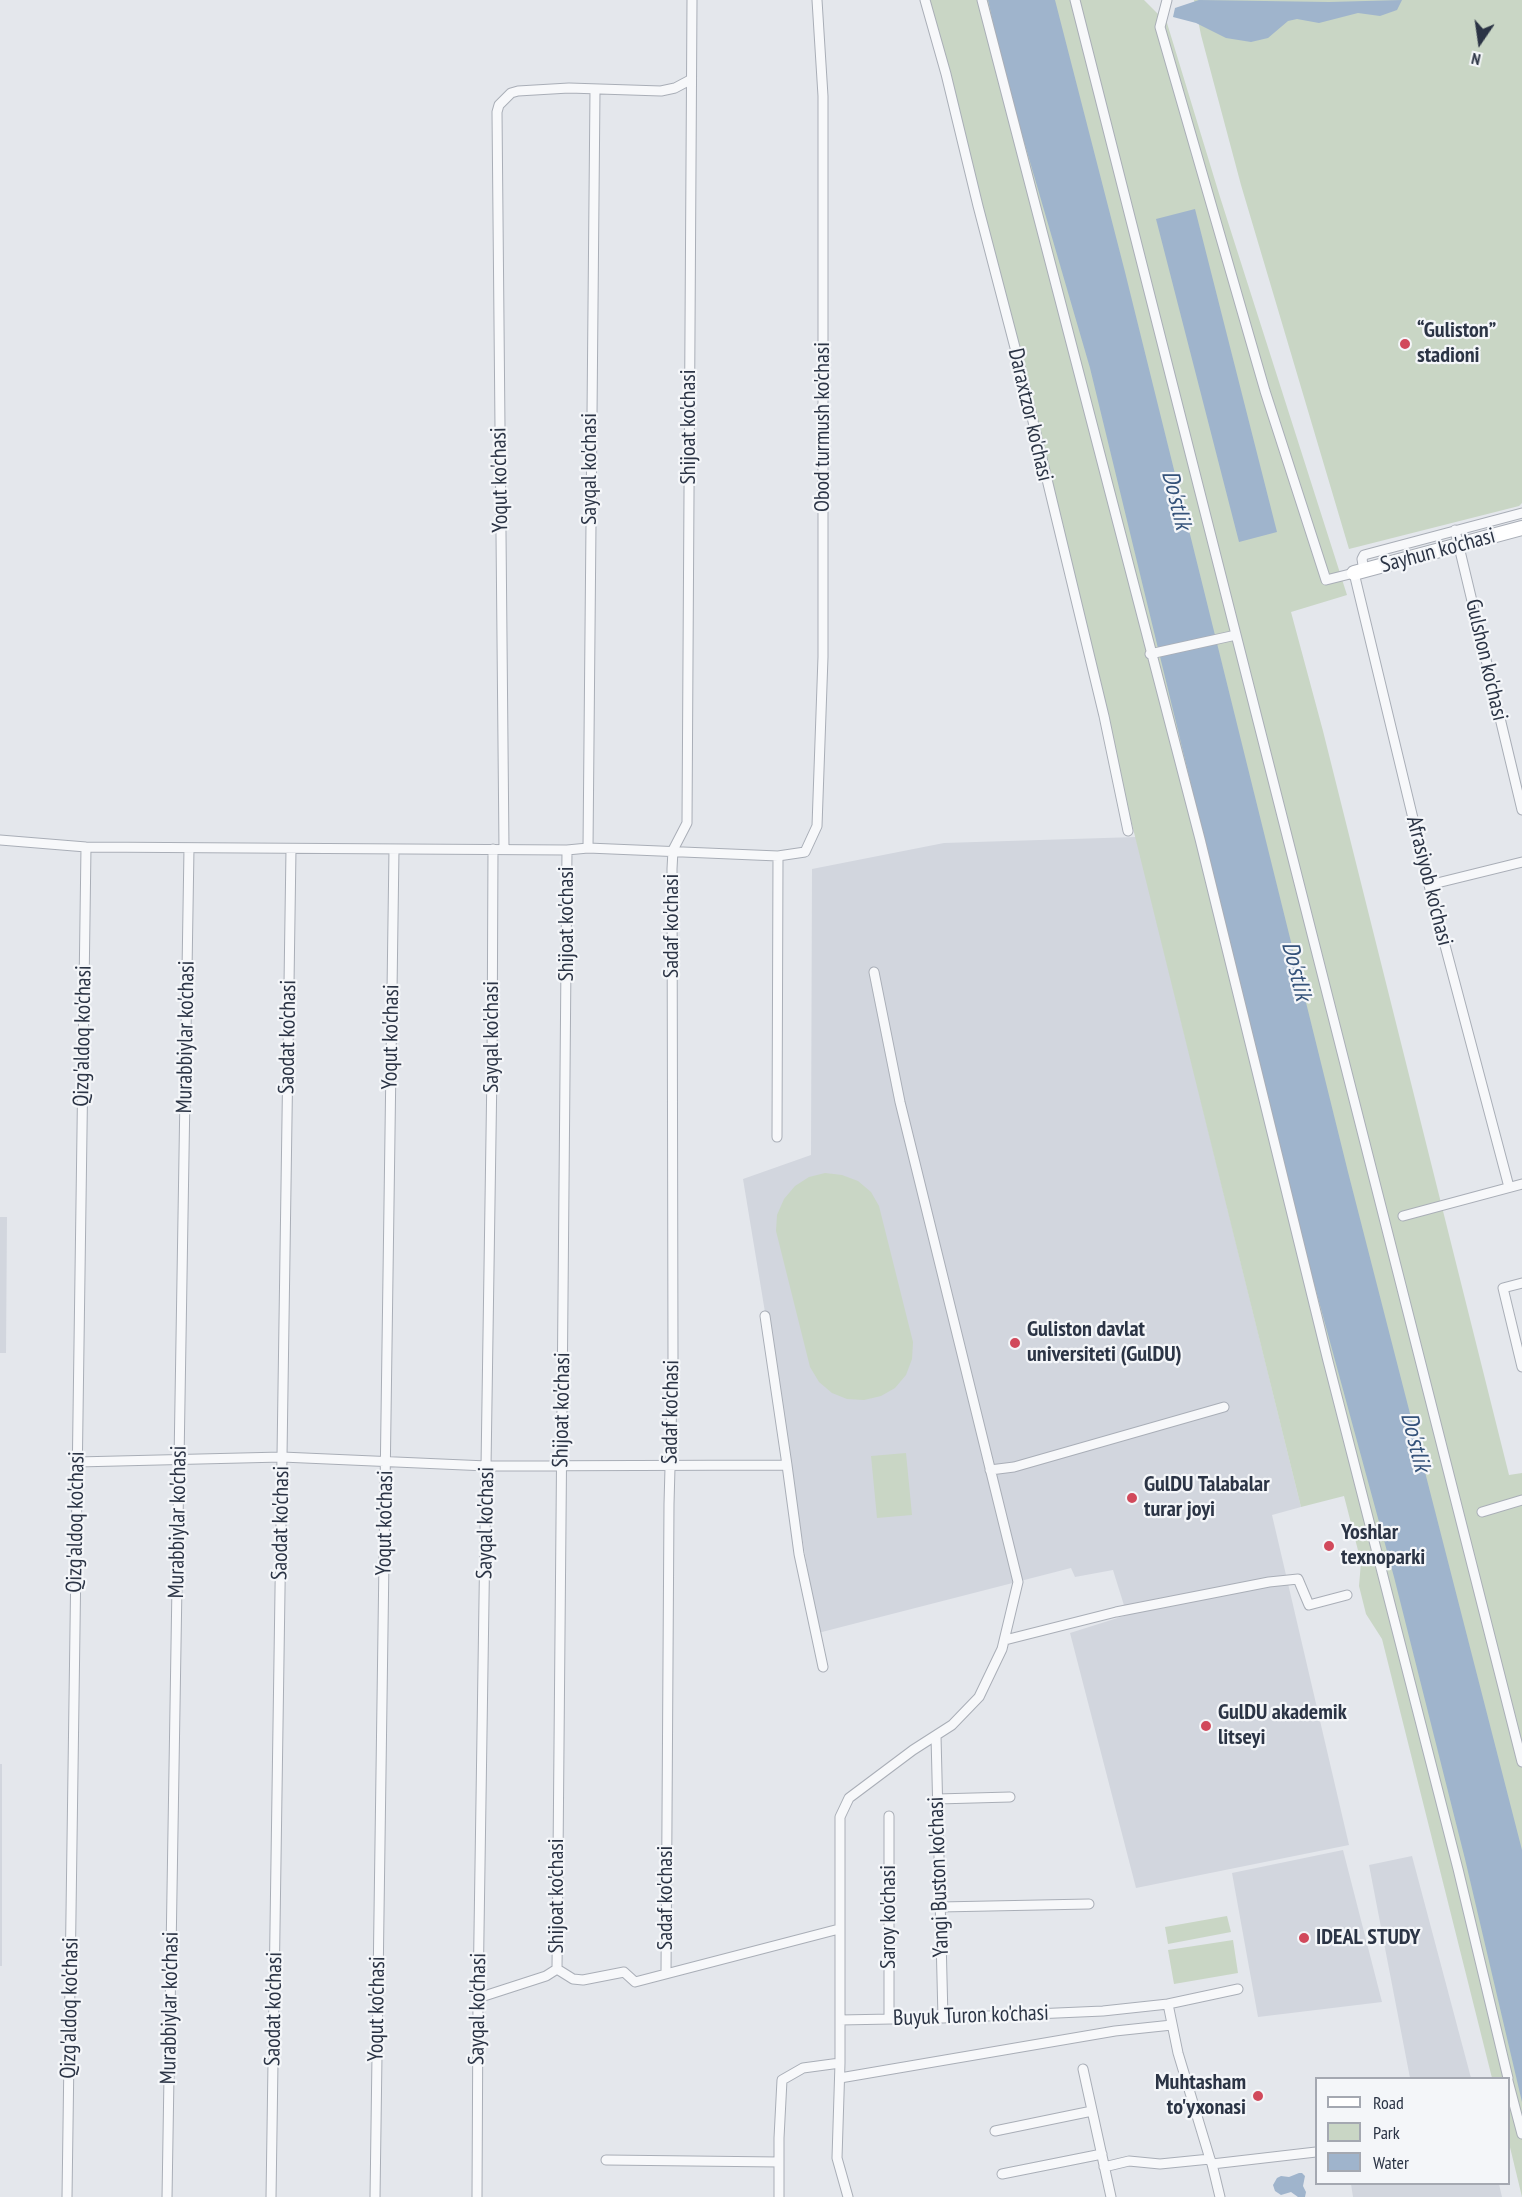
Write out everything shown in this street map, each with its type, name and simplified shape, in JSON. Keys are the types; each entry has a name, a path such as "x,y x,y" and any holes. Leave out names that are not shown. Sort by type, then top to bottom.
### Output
{"street":[{"name":"Shijoat ko'chasi","path":"673,850 687,823 692,0"},
{"name":"Obod turmush ko'chasi","path":"778,856 805,852 818,826 823,657 823,96 817,0"},
{"name":"Daraxtzor ko'chasi","path":"925,0 1018,359 1104,716 1128,831"},
{"path":"982,0 1150,654 1200,839 1325,1350 1461,1880 1507,2077"},
{"path":"1075,0 1522,1762"},
{"path":"1167,0 1160,27 1266,391 1326,580 1359,572 1364,555 1522,513"},
{"path":"595,90 661,91 675,88 690,80"},
{"name":"Yoqut ko'chasi","path":"504,849 497,112 499,105 511,93 518,91 569,88 595,90"},
{"name":"Sayqal ko'chasi","path":"588,848 595,90"},
{"name":"Sayhun ko'chasi","path":"1359,572 1522,528"},
{"name":"Gulshon ko'chasi","path":"1455,530 1522,810"},
{"name":"Afrasiyob ko'chasi","path":"1359,572 1429,885 1509,1187"},
{"path":"1150,654 1236,635"},
{"path":"0,840 86,847 567,850 588,848 778,856 777,1137"},
{"name":"Qizg'aldoq ko'chasi","path":"67,2197 86,847"},
{"name":"Murabbiylar ko'chasi","path":"167,2197 189,848"},
{"name":"Saodat ko'chasi","path":"271,2197 291,849"},
{"name":"Yoqut ko'chasi","path":"375,2197 394,849"},
{"name":"Sayqal ko'chasi","path":"477,2197 493,849"},
{"name":"Shijoat ko'chasi","path":"557,1969 567,850"},
{"name":"Sadaf ko'chasi","path":"666,1973 666,1750 673,1359 673,850"},
{"path":"1429,885 1522,862"},
{"path":"848,2197 837,2158 840,2078 840,1817 849,1798 952,1725 979,1697 991,1676 1005,1640 1018,1582 900,1101 874,972"},
{"path":"1403,1216 1522,1184"},
{"path":"1522,1283 1503,1288 1522,1367"},
{"path":"765,1316 799,1554 823,1667"},
{"path":"990,1470 1014,1467 1224,1407"},
{"path":"77,1462 282,1457 487,1467 787,1465"},
{"path":"1482,1512 1522,1500"},
{"path":"1005,1640 1116,1612 1269,1582 1298,1579 1309,1605 1347,1596"},
{"name":"Yangi Buston ko'chasi","path":"936,1736 943,2019"},
{"path":"937,1799 1010,1797"},
{"name":"Saroy ko'chasi","path":"889,1816 889,2019"},
{"path":"940,1907 1089,1904"},
{"path":"478,1998 546,1976 557,1969 573,1978 583,1980 624,1972 635,1982 839,1929"},
{"name":"Buyuk Turon ko'chasi","path":"840,2020 943,2019 1103,2011 1168,2004 1238,1989"},
{"path":"1168,2004 1220,2197"},
{"path":"840,2078 1115,2031 1172,2025"},
{"path":"780,2197 779,2162 783,2080 803,2067 840,2063"},
{"path":"1083,2070 1111,2197"},
{"path":"1510,2088 1522,2134"},
{"path":"995,2131 1092,2111"},
{"path":"1104,2167 1129,2161 1160,2164 1211,2162 1315,2152"},
{"path":"1002,2174 1102,2154"},
{"path":"606,2160 779,2162"}],"shaded area":[{"name":"Guliston davlat universiteti (GulDU)","path":"1136,837 1301,1507 1272,1515 1349,1845 1136,1888 1070,1633 1127,1615 1113,1570 1075,1577 1071,1568 818,1633 743,1179 811,1155 812,869 944,843"},
{"path":"0,1217 7,1217 6,1353 0,1353"},
{"path":"0,1764 2,1764 2,1966 0,1966"},
{"name":"IDEAL STUDY","path":"1343,1850 1382,2002 1258,2017 1232,1873"},
{"path":"1412,1856 1471,2077 1410,2077 1369,1865"},
{"path":"1351,2185 1499,2185 1502,2197 1353,2197"}],"green space":[{"path":"928,0 1144,0 1167,23 1347,595 1291,612 1323,731 1509,1475 1522,1473 1522,2197 1510,2147 1510,2077 1492,2077 1382,1639 1366,1614 1359,1586 1361,1562 1344,1496 1301,1507"},
{"name":"“Guliston” stadioni","path":"1194,0 1522,0 1522,503 1519,506 1349,549 1241,185 1201,35"},
{"path":"825,1173 842,1175 858,1181 871,1192 879,1206 913,1342 912,1359 906,1375 895,1388 881,1396 864,1400 847,1399 832,1393 819,1382 810,1367 776,1231 777,1215 784,1199 795,1186 809,1177"},
{"path":"906,1453 912,1515 877,1518 871,1456"},
{"path":"1227,1916 1231,1932 1168,1944 1165,1927"},
{"path":"1233,1940 1238,1973 1174,1984 1168,1950"}],"water":[{"name":"Do'stlik","path":"988,0 1055,0 1125,272 1348,1172 1522,1850 1522,2102 1465,1859 1394,1577 1296,1217 1090,368 1005,76"},
{"path":"1199,0 1329,2 1402,0 1397,10 1380,16 1358,13 1319,23 1297,19 1288,21 1268,38 1251,42 1226,38 1196,23 1173,17 1175,8"},
{"path":"1195,209 1277,532 1239,542 1156,219"},
{"path":"1299,2173 1305,2176 1303,2186 1306,2192 1305,2197 1298,2197 1291,2192 1281,2195 1275,2191 1273,2185 1277,2178"}],"place":[{"name":"“Guliston” stadioni","path":"1405,344"},
{"name":"Guliston davlat universiteti (GulDU)","path":"1015,1343"},
{"name":"GulDU Talabalar turar joyi","path":"1132,1498"},
{"name":"Yoshlar texnoparki","path":"1329,1546"},
{"name":"GulDU akademik litseyi","path":"1206,1726"},
{"name":"IDEAL STUDY","path":"1304,1938"},
{"name":"Muhtasham to'yxonasi","path":"1258,2096"}]}
